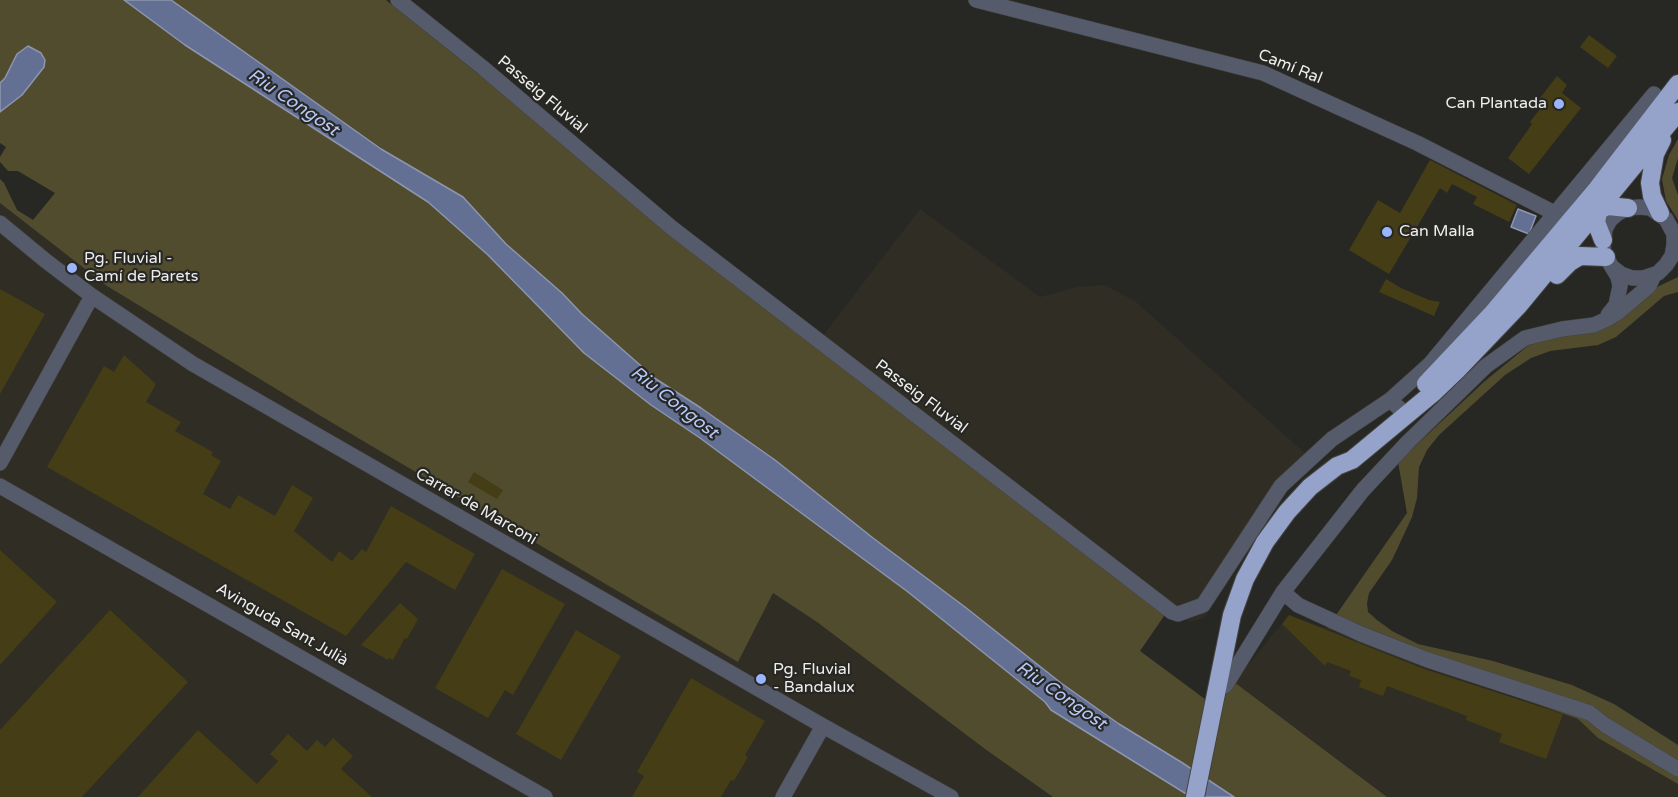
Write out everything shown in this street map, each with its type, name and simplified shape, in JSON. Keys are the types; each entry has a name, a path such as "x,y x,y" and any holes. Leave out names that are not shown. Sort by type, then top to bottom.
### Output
{"highway":[{"path":"1337,466 1346,453 1492,314 1563,217 1678,84"},
{"path":"1471,356 1492,345 1570,261 1580,256 1607,254 1596,222 1602,195 1678,96"},
{"path":"1195,797 1232,615 1245,579 1265,542 1310,487 1337,466 1352,460 1471,356 1519,305 1675,116"},
{"path":"1660,213 1652,196 1651,170 1655,154 1675,116"},
{"path":"1492,314 1508,307 1585,217 1608,206 1628,208"}],"street":[{"name":"Passeig Fluvial","path":"398,0 482,67 672,228 1172,612 1178,614 1203,605 1281,486 1332,439 1395,405"},
{"name":"Camí Ral","path":"976,0 1263,73 1417,143 1563,217"},
{"path":"1395,405 1563,217 1654,94"},
{"path":"1225,686 1283,592 1386,464 1486,366 1525,338 1553,330 1594,325 1605,320 1649,286 1672,256 1676,236 1660,213 1650,208 1628,208 1611,220 1607,254 1618,277 1619,294 1616,305 1605,320"},
{"name":"Carrer de Marconi","path":"0,223 92,296 193,364 823,726 951,797"},
{"path":"1607,254 1621,274 1632,278 1643,278 1678,270"},
{"path":"0,463 92,296"},
{"name":"Avinguda Sant Julià","path":"0,486 545,797"},
{"path":"1283,592 1298,605 1361,634 1428,660 1590,713 1605,725 1678,769"},
{"path":"783,797 823,726"}],"shaded area":[{"path":"0,0 124,0 185,45 428,202 488,255 584,353 651,405 700,438 908,592 1045,702 1051,710 1191,797 1053,797 985,749 817,622 773,593 738,662 319,415 107,286 0,203 0,179 17,210 33,220 55,193 18,171 8,171 0,162 0,157 6,147 0,143"},
{"path":"171,0 386,0 523,110 1166,613 1140,651 1217,708 1234,682 1387,797 1234,797 1119,724 1061,683 774,460 656,379 506,244 463,197 381,149"},
{"path":"1678,139 1678,158 1672,178 1678,195 1678,220 1666,201 1662,179 1669,155"},
{"path":"0,203 107,286 319,415 738,661 773,593 817,622 985,749 1053,797 0,797"},
{"path":"920,209 1040,297 1077,287 1104,285 1135,301 1316,463 1279,499 1241,554 1205,617 1192,622 1166,613 815,346"},
{"path":"1678,277 1678,292 1664,296 1616,337 1598,345 1550,351 1531,358 1505,375 1439,435 1427,450 1419,467 1417,498 1412,517 1392,560 1369,593 1367,603 1368,612 1377,620 1392,631 1418,644 1493,661 1572,685 1614,704 1678,745 1678,784 1598,738 1578,719 1327,628 1407,513 1398,462 1485,381 1535,340 1602,327 1657,287"},
{"path":"1289,615 1578,719 1598,738 1678,784 1678,797 1387,797 1234,682"}],"water":[{"name":"Riu Congost","path":"124,0 171,0 381,149 463,197 506,244 656,379 775,460 1061,683 1119,724 1234,797 1191,797 1051,710 1045,702 908,592 700,438 651,405 584,353 488,255 428,202 185,45"},
{"path":"28,46 41,53 45,60 44,67 22,95 0,112 0,83 17,54"},
{"path":"1518,209 1536,216 1529,234 1511,227"}],"building":[{"path":"1589,35 1617,56 1608,68 1580,47"},
{"name":"Can Plantada","path":"1557,76 1567,85 1562,93 1581,108 1529,174 1508,158 1543,105 1540,103 1542,100 1540,98"},
{"name":"Can Malla","path":"1430,160 1517,205 1509,222 1473,204 1477,197 1452,184 1447,193 1440,188 1389,274 1349,250 1378,200 1400,213"},
{"path":"1386,279 1429,300 1440,302 1434,316 1379,292"},
{"path":"0,289 45,314 0,394"},
{"path":"124,355 156,384 146,402 181,422 175,431 213,452 211,455 221,461 203,494 230,509 238,495 275,516 292,485 313,498 294,531 332,562 339,551 352,561 362,549 366,552 391,506 475,554 455,590 406,562 346,636 47,467 104,366 114,372"},
{"path":"474,472 503,490 497,499 468,482"},
{"path":"0,550 57,602 0,665"},
{"path":"502,569 565,604 513,695 505,690 488,718 435,688"},
{"path":"400,603 418,619 393,660 389,658 388,660 361,645"},
{"path":"110,610 188,682 82,797 0,797 0,730"},
{"path":"1289,615 1424,669 1563,714 1546,759 1499,742 1502,734 1466,720 1467,716 1387,686 1383,696 1359,687 1361,680 1349,676 1351,671 1327,662 1325,666 1282,624"},
{"path":"576,630 621,656 561,760 516,734"},
{"path":"691,678 765,721 745,755 748,757 734,781 731,780 721,797 632,797 644,776 637,772"},
{"path":"198,730 257,784 278,761 270,754 288,734 307,751 317,740 325,747 333,738 353,756 341,769 372,797 138,797"}],"place":[{"name":"Can Plantada","path":"1559,104"},
{"name":"Can Malla","path":"1387,232"},
{"name":"Pg. Fluvial - Camí de Parets","path":"72,268"},
{"name":"Pg. Fluvial - Bandalux","path":"761,679"}]}
